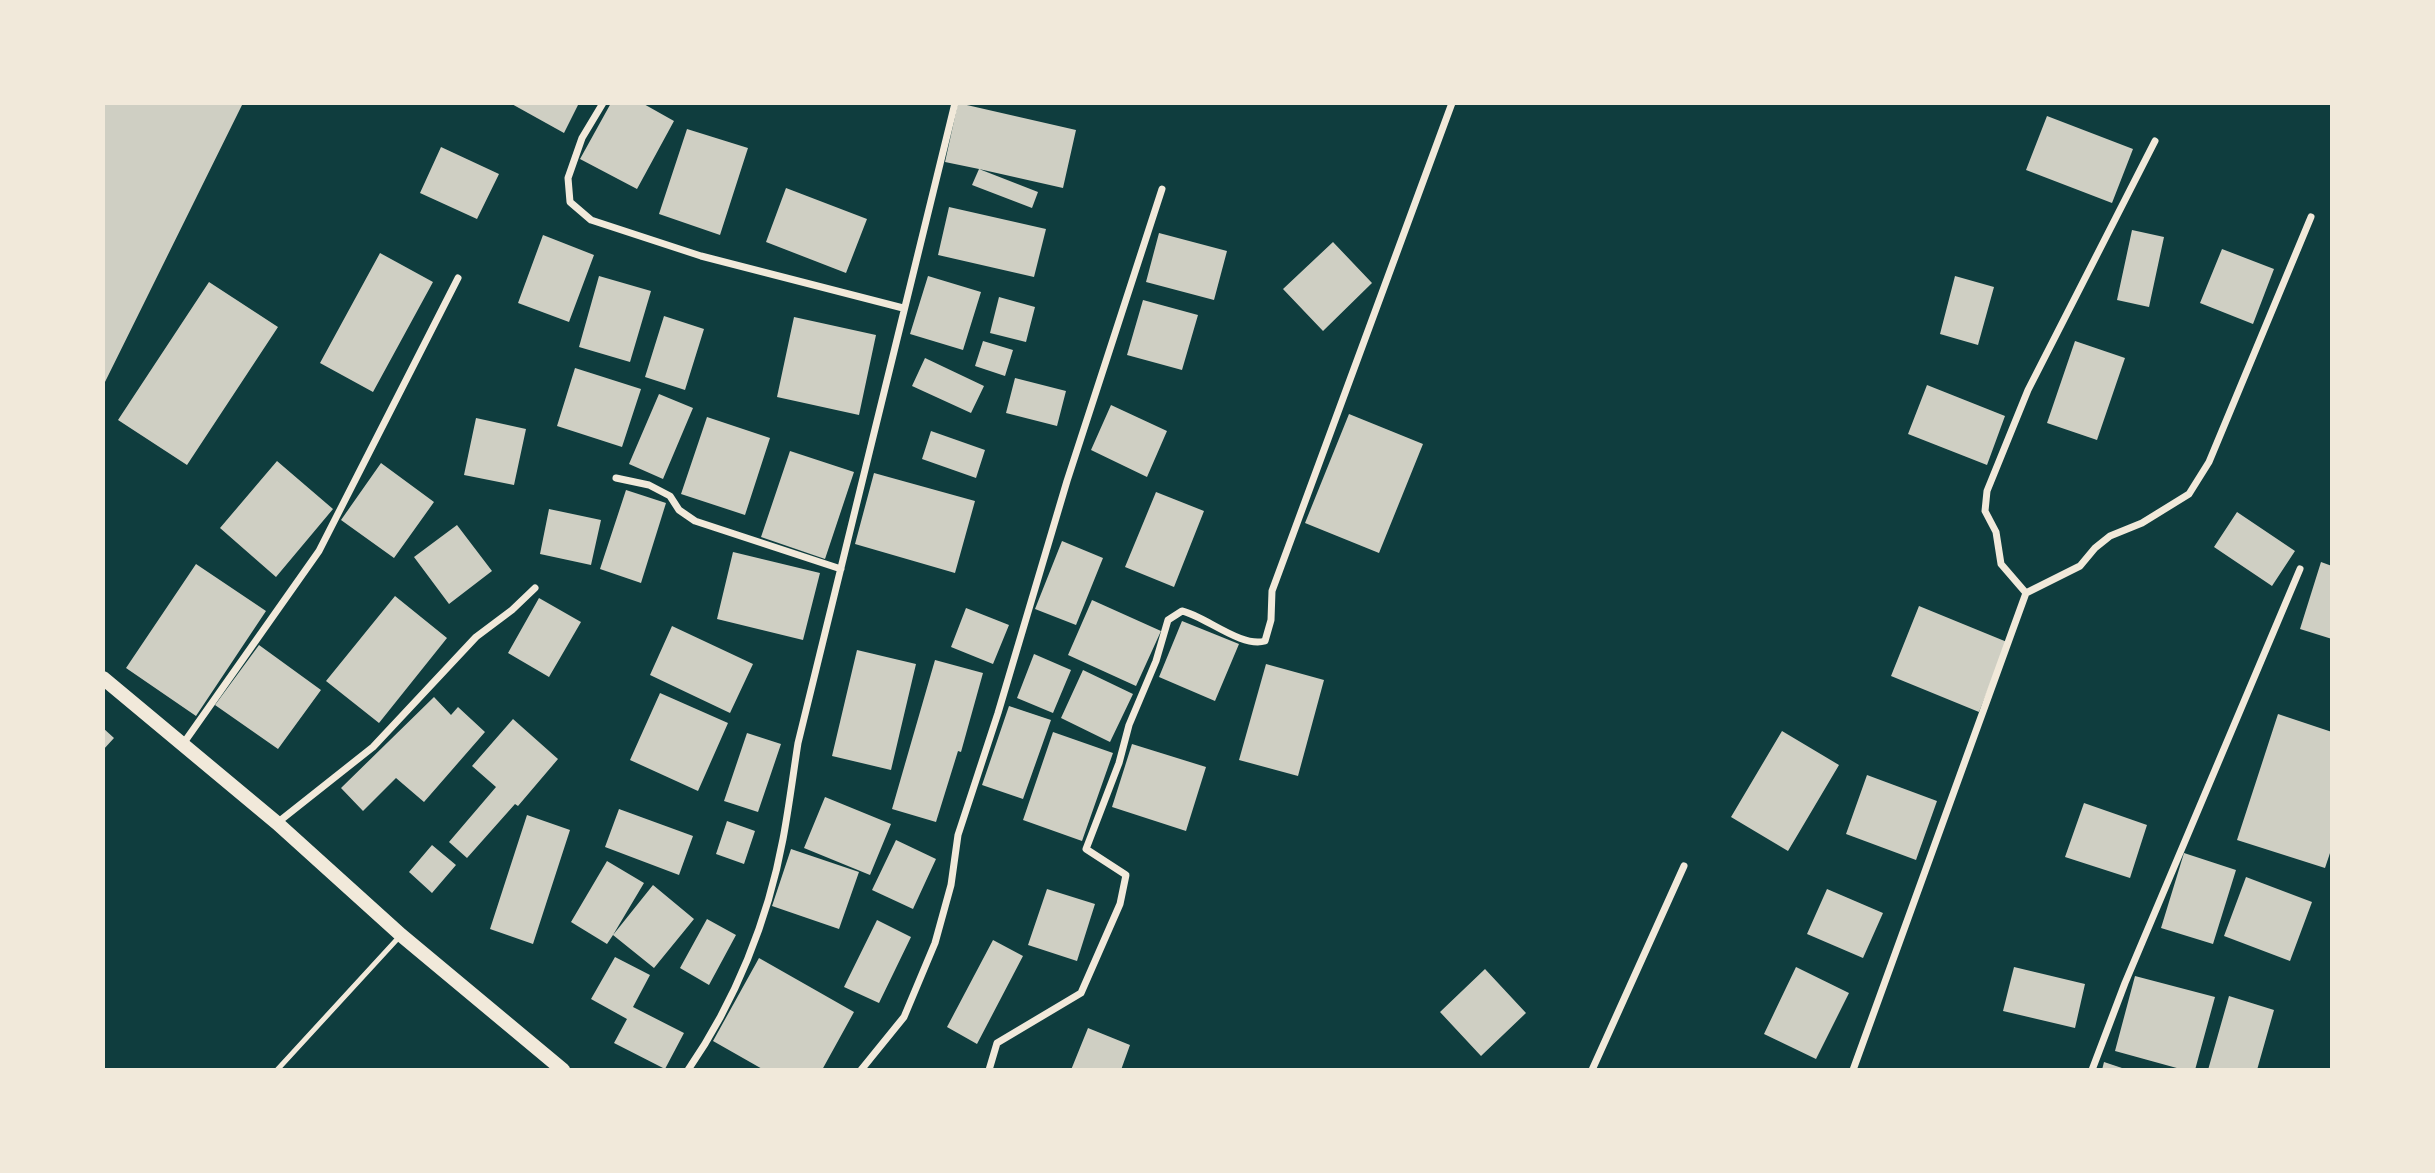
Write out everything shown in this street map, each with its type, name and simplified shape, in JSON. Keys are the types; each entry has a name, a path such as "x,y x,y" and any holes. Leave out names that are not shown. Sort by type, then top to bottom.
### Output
{"main road":[{"path":"103,678 277,823 401,935 564,1070"}],"street":[{"path":"603,103 582,138 568,178 570,202 591,220 701,256 904,308"},
{"path":"688,1070 718,1020 761,922 783,841 798,743 956,103"},
{"path":"989,1070 997,1042 1081,993 1115,914 1126,875 1086,849 1119,762 1129,725 1156,661 1168,621 1182,611 1247,640 1261,643 1265,641 1271,620 1272,591 1452,103"},
{"path":"2026,593 2001,564 1996,532 1985,511 1987,491 2028,390 2155,141"},
{"path":"861,1070 904,1017 936,943 951,885 958,835 1003,700 1067,481 1162,189"},
{"path":"1853,1070 2026,593 2080,566 2095,548 2110,536 2153,516 2189,494 2209,462 2311,217"},
{"path":"183,745 319,551 458,278"},
{"path":"616,478 649,485 670,496 679,510 695,521 841,569"},
{"path":"2092,1070 2125,983 2300,569"},
{"path":"277,823 373,747 476,637 535,589"},
{"path":"1592,1070 1684,866"}],"lane":[{"path":"277,1070 401,935"}],"building":[{"path":"103,103 243,103 103,386"},
{"path":"510,103 579,103 564,133"},
{"path":"611,103 642,103 674,121 637,189 580,159"},
{"path":"958,103 1076,130 1063,188 945,162"},
{"path":"2047,116 2133,149 2112,203 2026,170"},
{"path":"687,129 748,148 720,235 659,214"},
{"path":"441,147 499,174 477,219 420,193"},
{"path":"979,169 1038,192 1032,208 972,185"},
{"path":"786,188 867,219 846,273 766,242"},
{"path":"949,207 1046,229 1034,277 938,255"},
{"path":"2132,230 2164,237 2149,307 2117,300"},
{"path":"1159,233 1227,251 1214,300 1146,282"},
{"path":"543,235 594,255 569,322 518,303"},
{"path":"1333,242 1372,283 1323,331 1283,289"},
{"path":"2222,249 2274,269 2253,324 2200,303"},
{"path":"380,253 433,282 373,392 320,363"},
{"path":"599,276 651,291 630,362 579,347"},
{"path":"928,276 981,292 963,350 910,334"},
{"path":"1955,276 1994,287 1978,345 1940,334"},
{"path":"209,282 278,327 187,465 118,420"},
{"path":"999,297 1035,307 1026,342 990,333"},
{"path":"1143,300 1198,315 1182,370 1127,355"},
{"path":"664,316 704,329 685,390 645,377"},
{"path":"794,317 876,335 859,415 777,397"},
{"path":"983,341 1013,350 1005,376 975,366"},
{"path":"2075,341 2125,358 2097,440 2047,423"},
{"path":"925,358 984,386 971,413 912,386"},
{"path":"575,368 641,389 622,447 557,426"},
{"path":"1015,378 1066,391 1057,426 1006,413"},
{"path":"1927,385 2005,416 1987,465 1908,434"},
{"path":"659,394 693,408 663,479 629,464"},
{"path":"1111,405 1167,431 1147,477 1091,450"},
{"path":"1349,414 1423,444 1379,553 1305,523"},
{"path":"707,417 770,438 745,515 681,494"},
{"path":"476,418 526,429 514,485 464,475"},
{"path":"931,431 985,450 976,478 922,459"},
{"path":"790,451 854,472 825,559 761,537"},
{"path":"277,461 333,509 276,577 220,528"},
{"path":"381,463 434,502 394,558 341,520"},
{"path":"874,473 975,501 955,573 855,544"},
{"path":"626,490 666,503 641,583 600,569"},
{"path":"1156,492 1204,511 1174,587 1125,567"},
{"path":"549,509 601,520 591,565 540,554"},
{"path":"2237,512 2295,551 2272,586 2214,547"},
{"path":"457,525 492,571 449,604 414,557"},
{"path":"1062,541 1103,558 1076,625 1035,609"},
{"path":"733,552 820,573 803,640 717,619"},
{"path":"2321,562 2332,566 2332,639 2300,629"},
{"path":"196,564 266,611 196,716 126,668"},
{"path":"395,596 447,638 379,723 326,681"},
{"path":"539,598 581,622 549,677 508,653"},
{"path":"1092,600 1161,631 1136,686 1068,655"},
{"path":"1919,606 2007,642 1979,712 1891,676"},
{"path":"966,608 1009,625 993,664 951,647"},
{"path":"1182,621 1239,644 1215,701 1159,677"},
{"path":"672,626 753,664 730,713 650,675"},
{"path":"259,645 321,690 278,749 215,705"},
{"path":"857,650 916,664 891,770 832,756"},
{"path":"1034,654 1071,670 1053,713 1017,698"},
{"path":"935,660 983,673 961,752 958,751 936,822 892,809"},
{"path":"1266,664 1324,680 1298,776 1239,760"},
{"path":"1083,670 1133,694 1110,742 1061,718"},
{"path":"660,693 728,723 698,791 630,760"},
{"path":"434,697 451,715 458,707 485,732 424,802 396,778 363,811 341,788"},
{"path":"1009,706 1051,720 1023,799 982,785"},
{"path":"2278,714 2332,732 2332,847 2325,868 2237,840"},
{"path":"513,719 558,759 518,806 515,804 467,858 449,842 496,787 472,766"},
{"path":"103,728 114,738 103,750"},
{"path":"1782,731 1839,765 1788,851 1731,817"},
{"path":"1053,732 1113,753 1082,841 1023,820"},
{"path":"747,733 781,744 758,812 724,801"},
{"path":"1132,744 1206,767 1186,831 1112,807"},
{"path":"1867,775 1937,801 1916,860 1846,834"},
{"path":"825,797 891,824 870,875 804,848"},
{"path":"2084,803 2147,825 2130,878 2065,857"},
{"path":"619,809 693,836 679,875 605,847"},
{"path":"527,815 570,830 533,944 490,929"},
{"path":"727,821 755,831 744,864 716,854"},
{"path":"896,840 936,859 913,909 872,890"},
{"path":"432,845 456,865 432,893 409,872"},
{"path":"791,849 859,872 839,929 772,906"},
{"path":"2184,853 2236,870 2213,944 2161,928"},
{"path":"607,861 644,883 607,944 571,922"},
{"path":"2246,877 2312,902 2290,961 2224,936"},
{"path":"653,885 694,919 654,968 613,935"},
{"path":"1047,889 1095,904 1077,961 1028,945"},
{"path":"1827,889 1883,913 1863,958 1807,934"},
{"path":"707,919 736,935 709,985 680,968"},
{"path":"877,920 911,937 879,1003 844,987"},
{"path":"993,940 1023,956 977,1044 947,1027"},
{"path":"615,957 650,975 633,1007 684,1033 665,1069 614,1043 627,1019 591,999"},
{"path":"759,958 854,1012 822,1070 764,1070 713,1041"},
{"path":"1796,967 1849,993 1816,1059 1764,1034"},
{"path":"2014,967 2085,984 2075,1028 2003,1011"},
{"path":"1485,969 1526,1013 1481,1056 1440,1012"},
{"path":"2135,976 2215,997 2195,1070 2184,1070 2115,1051"},
{"path":"2229,996 2274,1010 2257,1070 2208,1070"},
{"path":"1088,1028 1130,1045 1121,1070 1071,1070"},
{"path":"2104,1062 2125,1069 2125,1070 2102,1070"}]}
